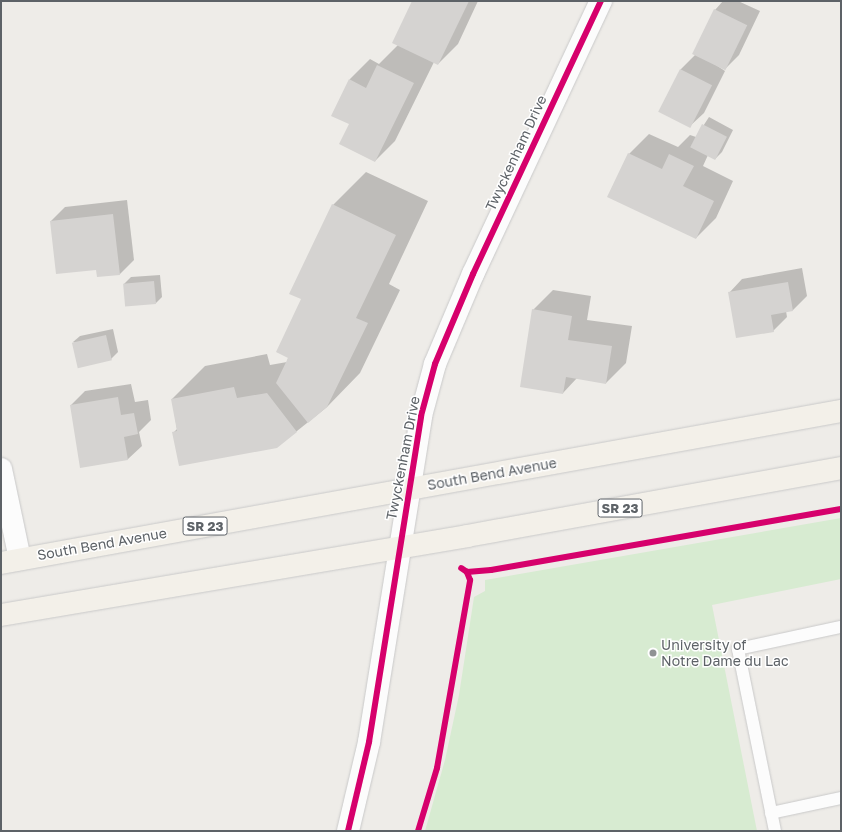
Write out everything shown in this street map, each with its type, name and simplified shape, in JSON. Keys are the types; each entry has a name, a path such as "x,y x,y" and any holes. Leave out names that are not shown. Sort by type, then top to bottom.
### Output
{"main road":[{"name":"South Bend Avenue","path":"10,561 841,411"},
{"name":"SR 23","path":"1,615 841,468"}],"street":[{"name":"Twyckenham Drive","path":"348,831 369,742 408,489 421,416 435,364 479,260 601,1"},
{"path":"1,469 10,561"}],"lane":[{"path":"775,831 738,649 841,627"},
{"path":"771,812 841,798"}],"green space":[{"name":"University of Notre Dame du Lac","path":"841,518 841,579 712,605 757,831 425,831 445,760 459,695 474,597 485,591 485,580"}],"building":[{"path":"412,1 469,1 438,65 392,43"},
{"path":"714,9 747,25 725,70 692,54"},
{"path":"377,65 414,83 375,162 339,144 349,124 331,116 349,79 366,88"},
{"path":"680,69 712,85 690,128 658,112"},
{"path":"702,124 727,137 715,160 690,147"},
{"path":"628,153 662,169 669,154 694,166 683,186 714,201 696,239 607,197"},
{"path":"332,204 396,235 356,318 368,323 327,407 308,423 276,383 288,358 276,352 301,299 289,294"},
{"path":"113,214 120,275 97,277 96,270 56,274 50,221"},
{"path":"154,281 156,304 125,307 123,284"},
{"path":"788,282 793,311 771,315 774,332 736,338 728,292"},
{"path":"532,309 572,316 568,340 612,346 606,384 566,377 563,394 520,387"},
{"path":"106,335 112,360 78,368 72,343"},
{"path":"234,387 237,398 267,393 297,432 277,448 179,466 172,432 177,431 171,399"},
{"path":"118,397 121,415 134,413 138,434 124,437 128,460 80,468 70,405"}],"cycle path":[{"path":"348,831 369,742 421,416 435,364 473,274 601,1"},
{"path":"467,572 491,570 841,509"},
{"path":"418,831 437,768 470,580 467,572 461,568"}],"place":[{"name":"University of Notre Dame du Lac","path":"653,653"}]}
